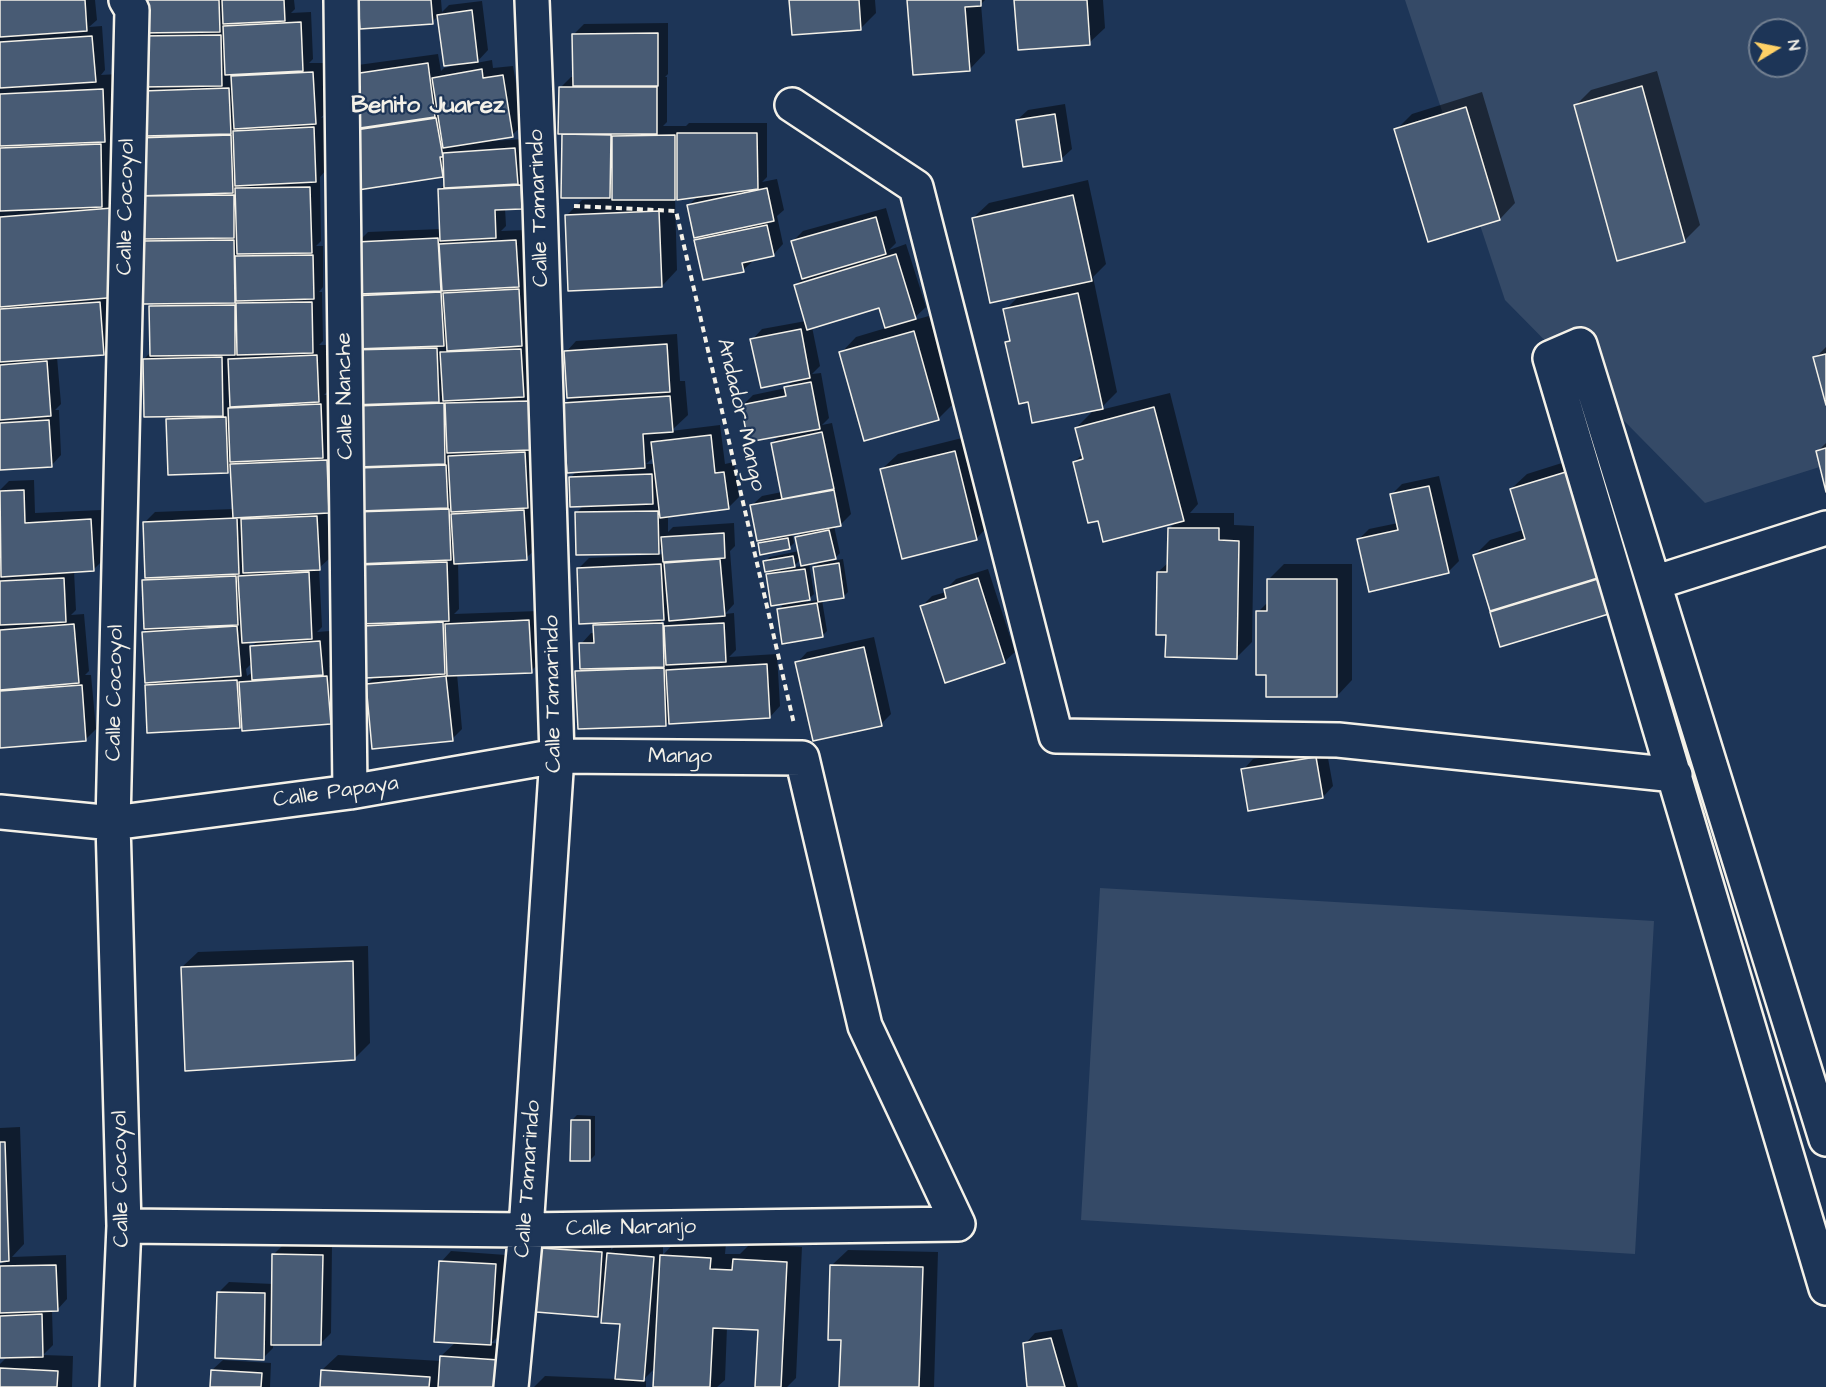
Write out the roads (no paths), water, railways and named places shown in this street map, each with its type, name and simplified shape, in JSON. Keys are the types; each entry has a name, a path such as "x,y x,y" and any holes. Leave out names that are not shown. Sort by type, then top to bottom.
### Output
{"street":[{"name":"Calle Cocoyol","path":"117,1387 124,1227 113,823 132,10 126,0"},
{"name":"Calle Nanche","path":"341,0 350,792"},
{"name":"Calle Tamarindo","path":"511,1387 526,1230 558,756 532,0"},
{"path":"792,105 916,187 1056,736 1338,740 1675,775"},
{"path":"1826,1139 1580,345 1550,358 1826,1288"},
{"path":"1654,584 1826,528"},
{"name":"Calle Papaya","path":"0,812 113,823 350,792 558,756"},
{"name":"Mango","path":"558,756 802,758 865,1026 958,1224"},
{"name":"Calle Naranjo","path":"124,1227 526,1230 958,1224"}],"district":[{"name":"Benito Juarez","path":"428,107"}]}
